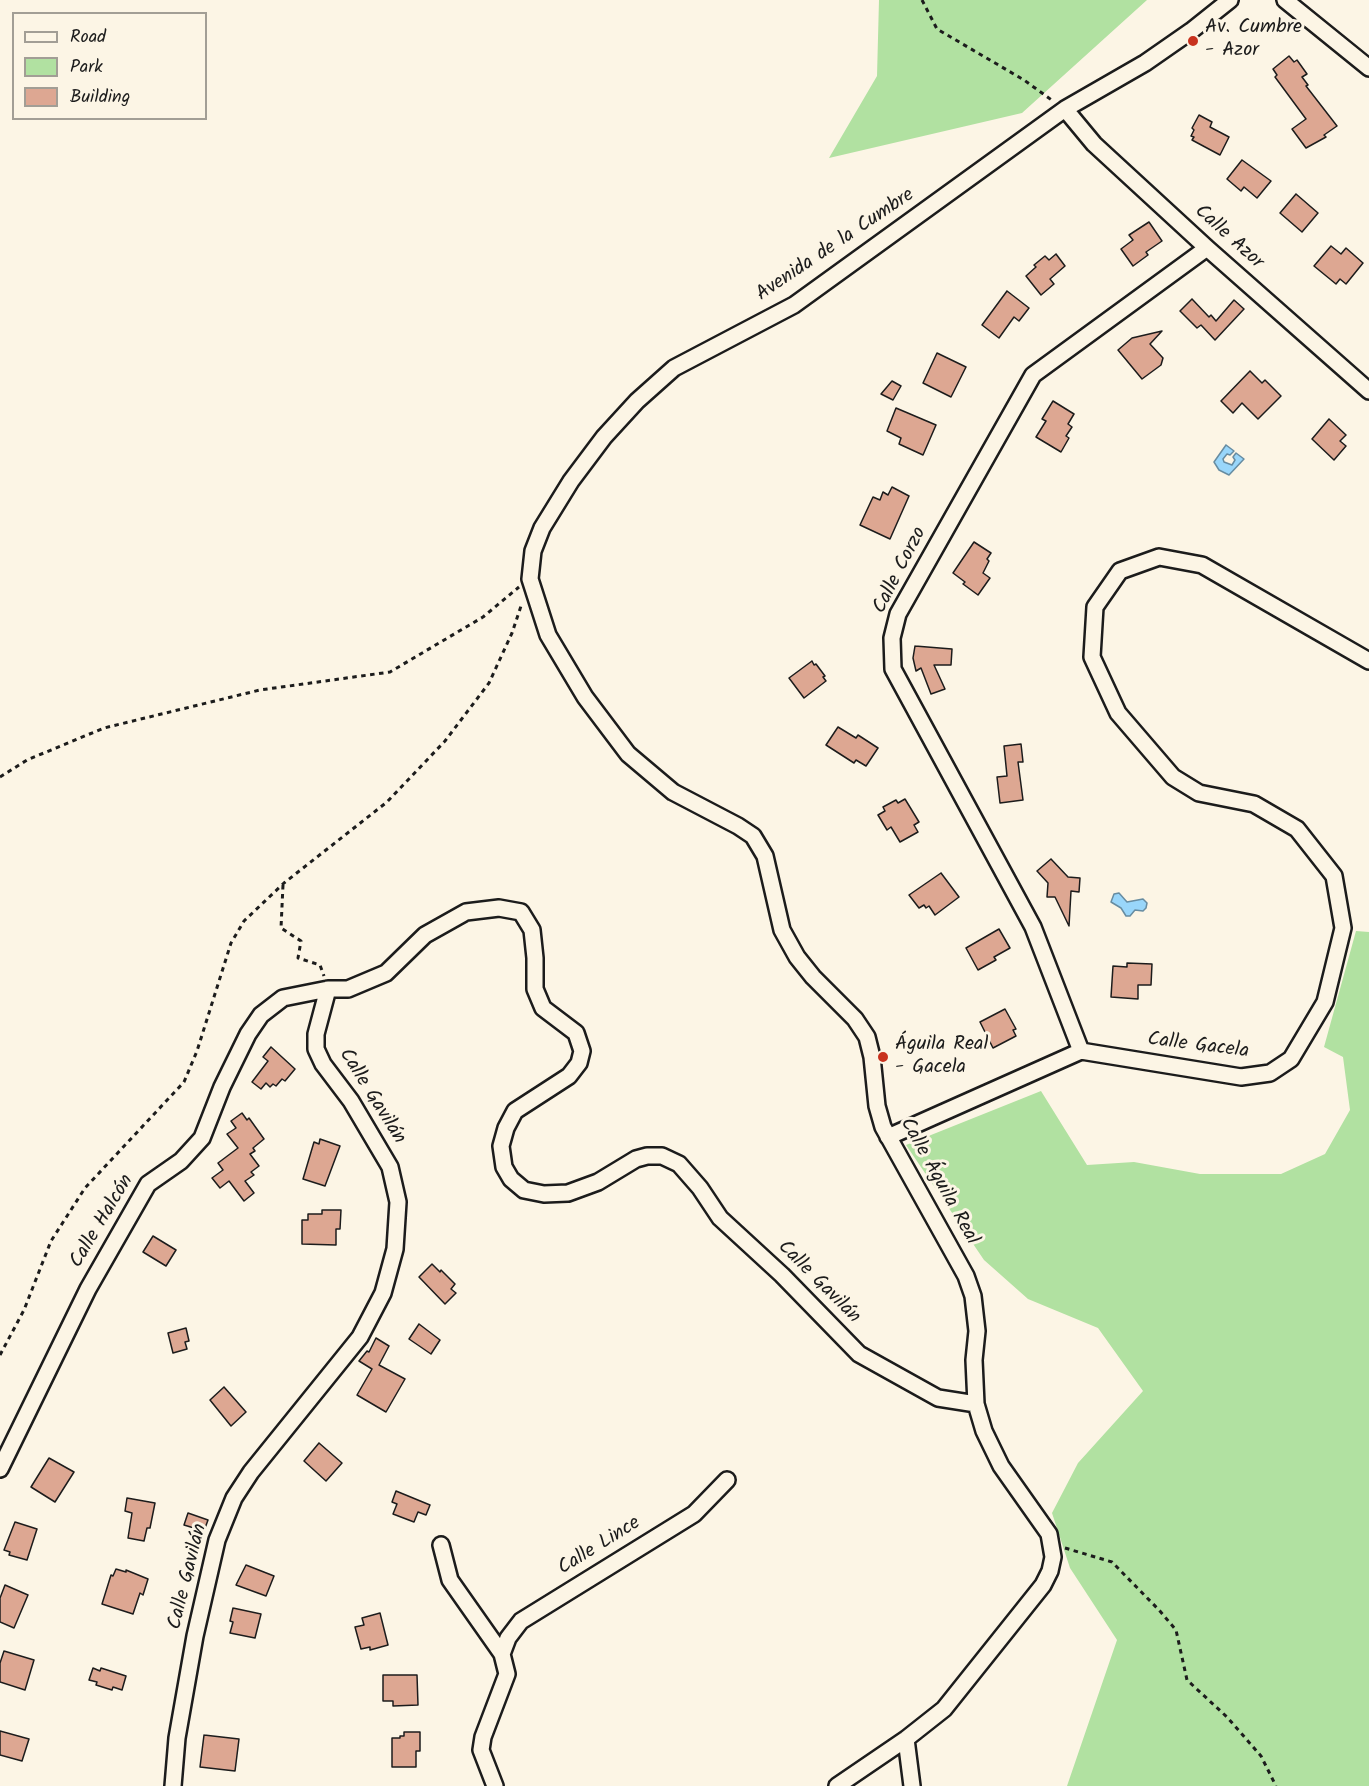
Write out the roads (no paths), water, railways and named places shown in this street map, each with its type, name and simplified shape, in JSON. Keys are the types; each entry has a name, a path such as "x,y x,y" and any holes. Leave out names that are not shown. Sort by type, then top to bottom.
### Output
{"street":[{"name":"Avenida de la Cumbre","path":"530,579 533,551 542,528 571,482 604,437 637,401 674,368 794,305 1065,109 1145,63 1230,0"},
{"path":"1285,0 1369,68"},
{"name":"Calle Azor","path":"1065,109 1094,144 1207,248 1369,391"},
{"name":"Calle Corzo","path":"1081,1051 1033,927 893,669 892,638 898,614 1033,375 1207,248"},
{"name":"Calle Gacela","path":"1081,1051 1241,1077 1270,1073 1292,1059 1325,1002 1343,928 1334,876 1297,829 1254,804 1199,793 1173,777 1118,712 1092,657 1095,608 1120,571 1159,557 1202,565 1369,661"},
{"name":"Calle Águila Real","path":"530,579 548,635 585,697 628,754 673,792 753,836 765,856 782,930 797,957 813,977 855,1019 867,1037 883,1127 966,1276 976,1314 976,1404 984,1431 997,1458 1049,1534 1053,1557 1050,1571 1043,1585 944,1709 906,1739"},
{"name":"Calle Gavilán","path":"173,1786 177,1738 195,1636 217,1540 234,1498 251,1472 360,1337 383,1293 395,1249 398,1202 390,1167 351,1101 323,1064 316,1049 316,1034 328,989 348,989 386,973 425,935 466,912 499,908 521,912 532,930 535,989 543,1008 576,1033 582,1051 579,1063 569,1076 515,1112 506,1128 501,1146 504,1167 511,1179 524,1190 544,1194 568,1193 598,1182 636,1159 647,1156 662,1156 679,1164 700,1188 720,1218 782,1275 859,1354 938,1398 976,1404"},
{"name":"Calle Halcón","path":"0,1469 99,1270 148,1184 181,1161 202,1138 222,1087 248,1034 261,1015 283,998 328,989"},
{"path":"888,1137 1081,1051"},
{"name":"Calle Lince","path":"502,1654 508,1638 521,1621 694,1514 727,1480"},
{"path":"441,1545 450,1580 502,1654 507,1674 483,1737 481,1750 495,1786"},
{"path":"837,1786 906,1739 912,1786"}],"water":[{"path":"1226,445 1234,451 1230,455 1227,454 1223,459 1224,462 1232,465 1236,453 1244,459 1229,475 1219,470 1214,462"},
{"path":"1119,893 1127,902 1143,899 1147,903 1146,908 1143,911 1135,910 1130,916 1126,916 1121,908 1111,902 1114,894"}],"place":[{"name":"Av. Cumbre - Azor","path":"1193,41"},
{"name":"Águila Real - Gacela","path":"883,1057"}]}
